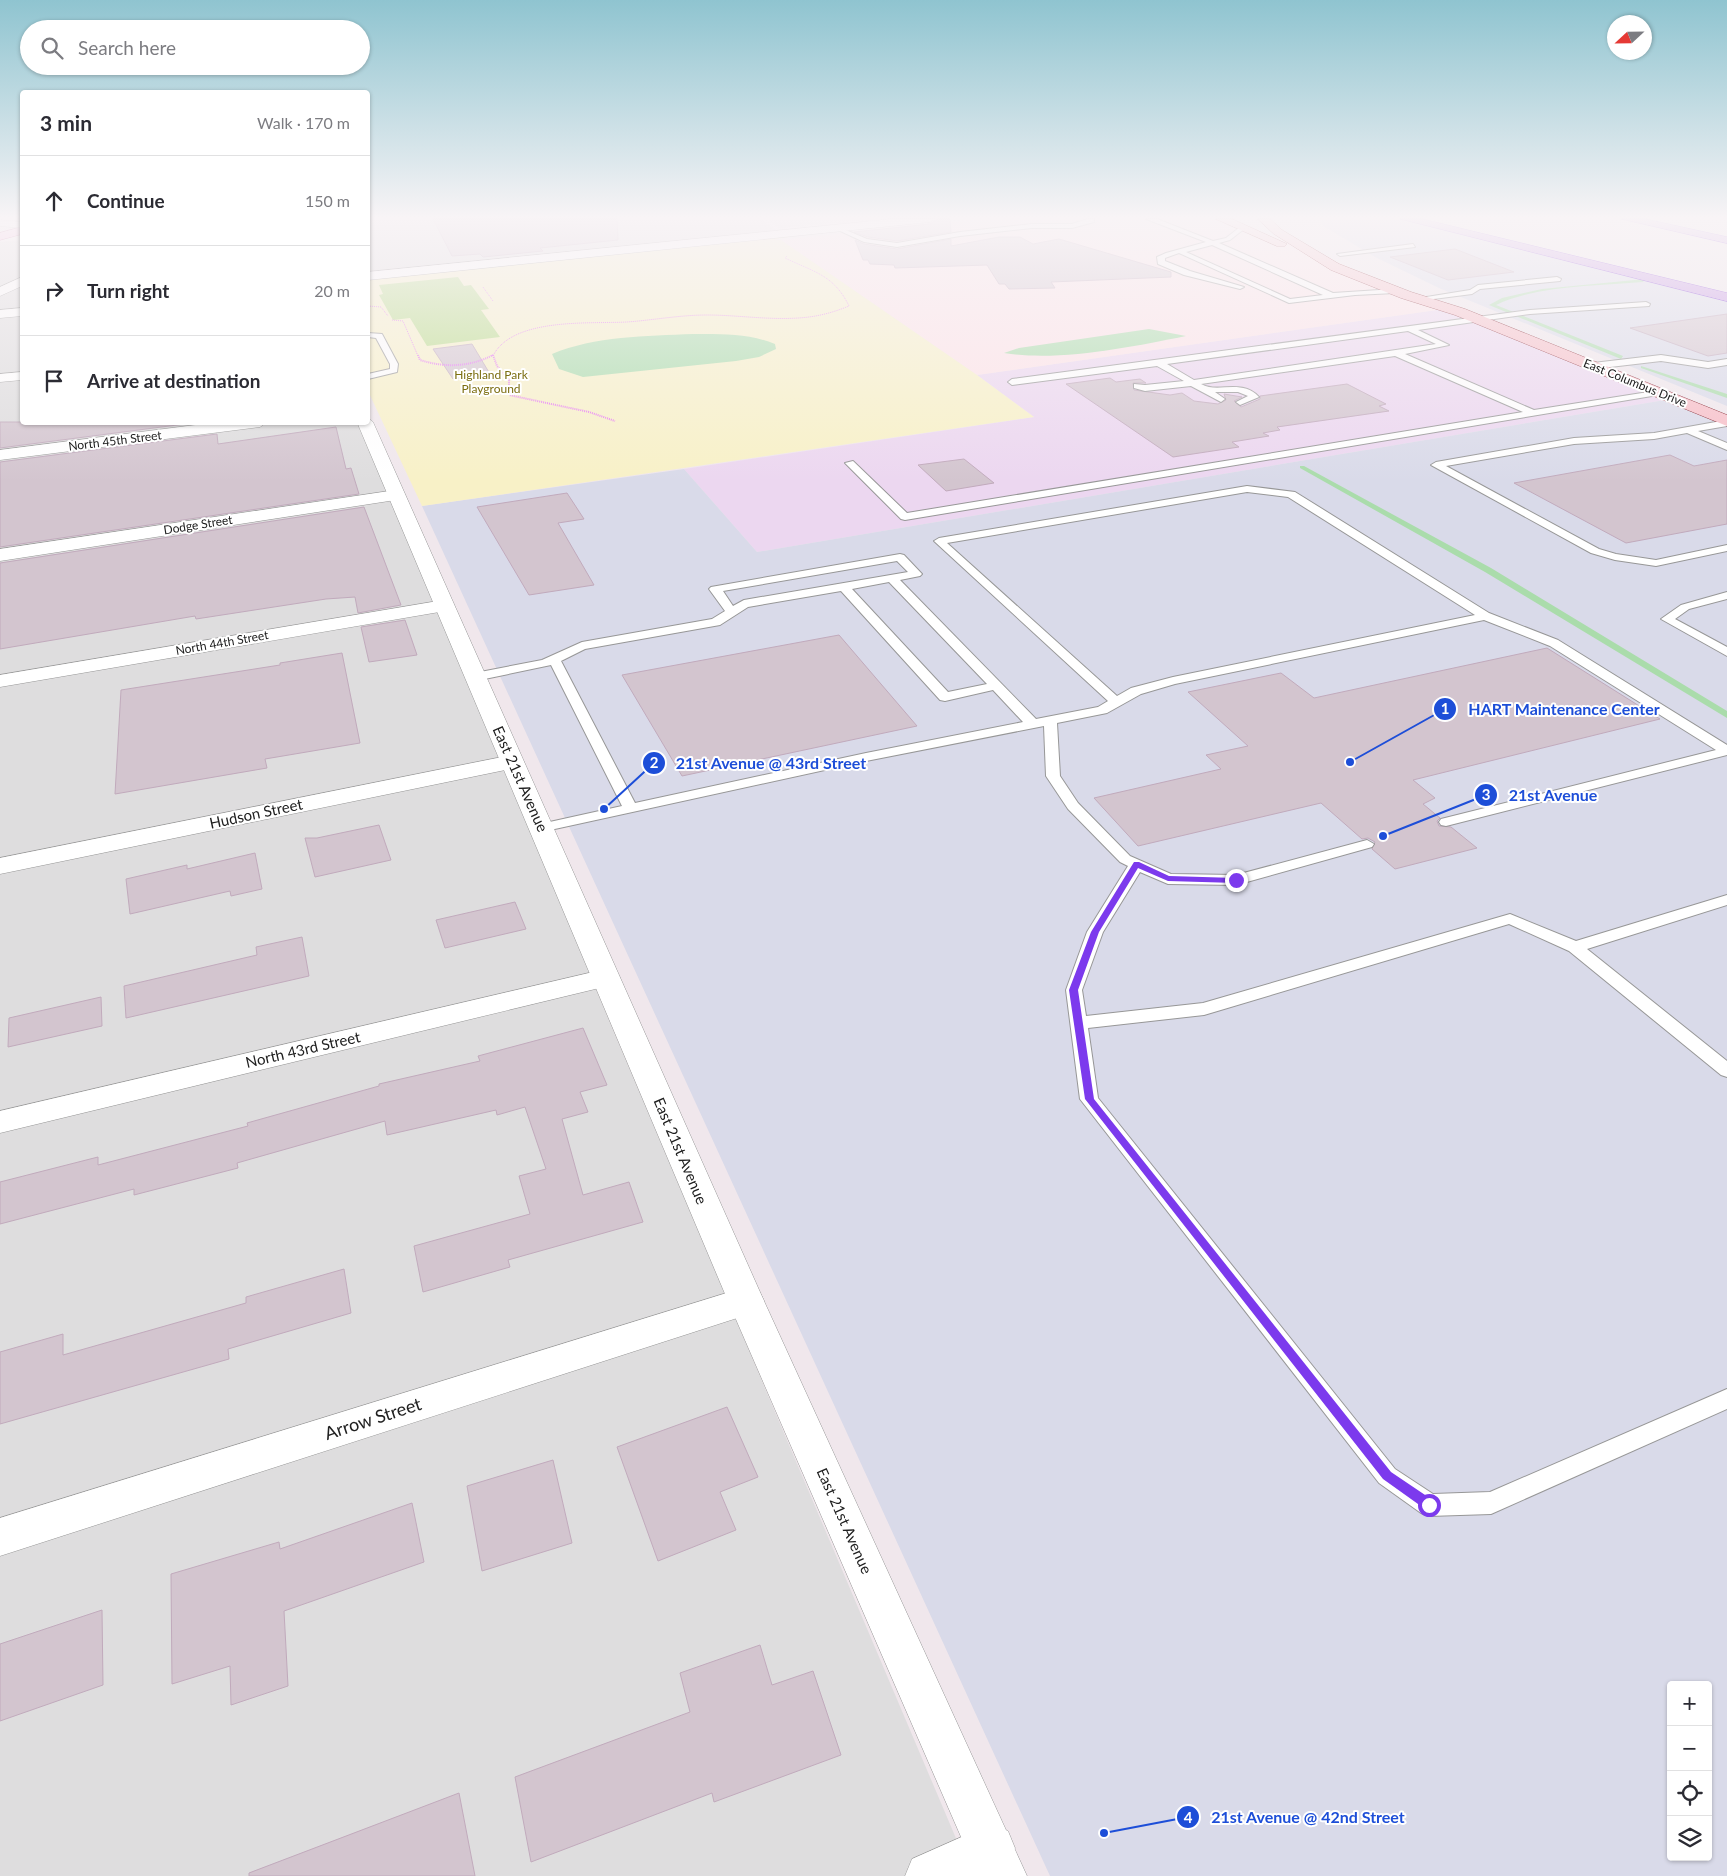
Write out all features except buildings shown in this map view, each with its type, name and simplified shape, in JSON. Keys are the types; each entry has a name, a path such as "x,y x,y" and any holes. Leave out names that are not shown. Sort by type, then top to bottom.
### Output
{"main road":[{"name":"East Columbus Drive","path":"1442,307 1658,392 1727,422"},
{"name":"East Columbus Drive","path":"1451,307 1460,312"}],"street":[{"path":"0,314 20,312"},
{"path":"0,378 20,376"},
{"name":"North 45th Street","path":"0,455 236,425"},
{"name":"East 21st Avenue","path":"366,425 746,1301 997,1862"},
{"name":"Dodge Street","path":"0,555 396,495"},
{"name":"North 44th Street","path":"0,681 444,606"},
{"name":"Hudson Street","path":"0,866 512,762"},
{"name":"North 43rd Street","path":"0,1122 606,978"},
{"name":"Arrow Street","path":"0,1537 746,1301"},
{"path":"929,1876 997,1862"}],"lane":[{"path":"1012,382 1505,315 1609,307"},
{"path":"1137,386 1145,388 1191,383 1445,345 1407,328"},
{"path":"370,335 379,336 394,364 394,370 370,376"},
{"path":"1396,353 1534,413"},
{"path":"1593,366 1661,358 1708,364 1727,362"},
{"path":"1158,363 1221,399"},
{"path":"1111,369 1122,377"},
{"path":"1204,391 1235,389 1244,391 1254,398 1240,402"},
{"path":"850,463 905,517 1658,392"},
{"path":"1727,422 1641,437 1574,441 1436,465 1595,551 1615,557 1656,562 1727,548"},
{"path":"1688,430 1727,447"},
{"path":"1116,702 939,541 1247,489 1291,494 1485,616 1554,643 1727,751"},
{"path":"475,676 546,663 582,646 716,622 732,612 744,604 916,574 900,558 715,589 732,612"},
{"path":"891,578 1033,724"},
{"path":"843,586 945,697 996,686"},
{"path":"1727,595 1685,607 1667,619 1727,652"},
{"path":"541,828 866,757 1102,710 1136,691 1173,680 1485,616"},
{"path":"554,659 630,808"},
{"path":"1050,720 1053,776 1073,806 1125,859 1168,879 1236,880 1367,844"},
{"path":"1446,822 1727,751"},
{"path":"1137,864 1095,932 1074,990 1089,1099 1387,1476 1429,1505 1491,1503 1727,1399"},
{"path":"1575,947 1727,900"},
{"path":"1078,1023 1204,1009 1510,919 1575,947 1727,1071"}],"path":[{"path":"376,307 382,307 391,320 403,321 420,360 433,365 446,365 484,361 493,355 500,344 520,334 564,325 628,322 694,315 796,319 835,313 848,307"},
{"path":"493,355 497,366 510,380 509,395 526,401 588,411 615,421"}],"shaded area":[{"path":"0,307 20,307 20,425 361,425 439,606 0,677"},
{"path":"385,307 487,307 489,309 481,310 500,337 427,346 410,318 393,320"},
{"path":"878,307 1438,307 1444,309 977,375"},
{"path":"1484,307 1727,307 1727,406"},
{"path":"1444,309 1665,400 757,552 684,469 1034,417 977,375"},
{"path":"1149,329 1186,336 1095,352 1048,356 1004,353 1019,348"},
{"path":"734,335 755,338 775,344 776,349 759,357 736,361 583,377 559,369 552,354 568,348 603,340 639,336"},
{"path":"1665,400 1727,424 1727,1876 1050,1876 422,506 684,469 757,552"},
{"path":"439,610 613,1030 972,1876 0,1876 0,685"}],"green space":[{"name":"Highland Park Playground","path":"370,307 878,307 1034,417 422,506 370,395"}],"waterway":[{"path":"1496,307 1621,357"},
{"path":"1643,367 1727,396"},
{"path":"1302,467 1488,570 1727,715"}],"place":[{"name":"HART Maintenance Center","path":"1350,762"},
{"name":"21st Avenue @ 43rd Street","path":"604,809"},
{"name":"21st Avenue","path":"1383,836"},
{"name":"21st Avenue @ 42nd Street","path":"1104,1833"}],"route":[{"path":"1236,880 1168,879 1137,864 1095,932 1074,990 1089,1099 1387,1476 1429,1505"}]}
